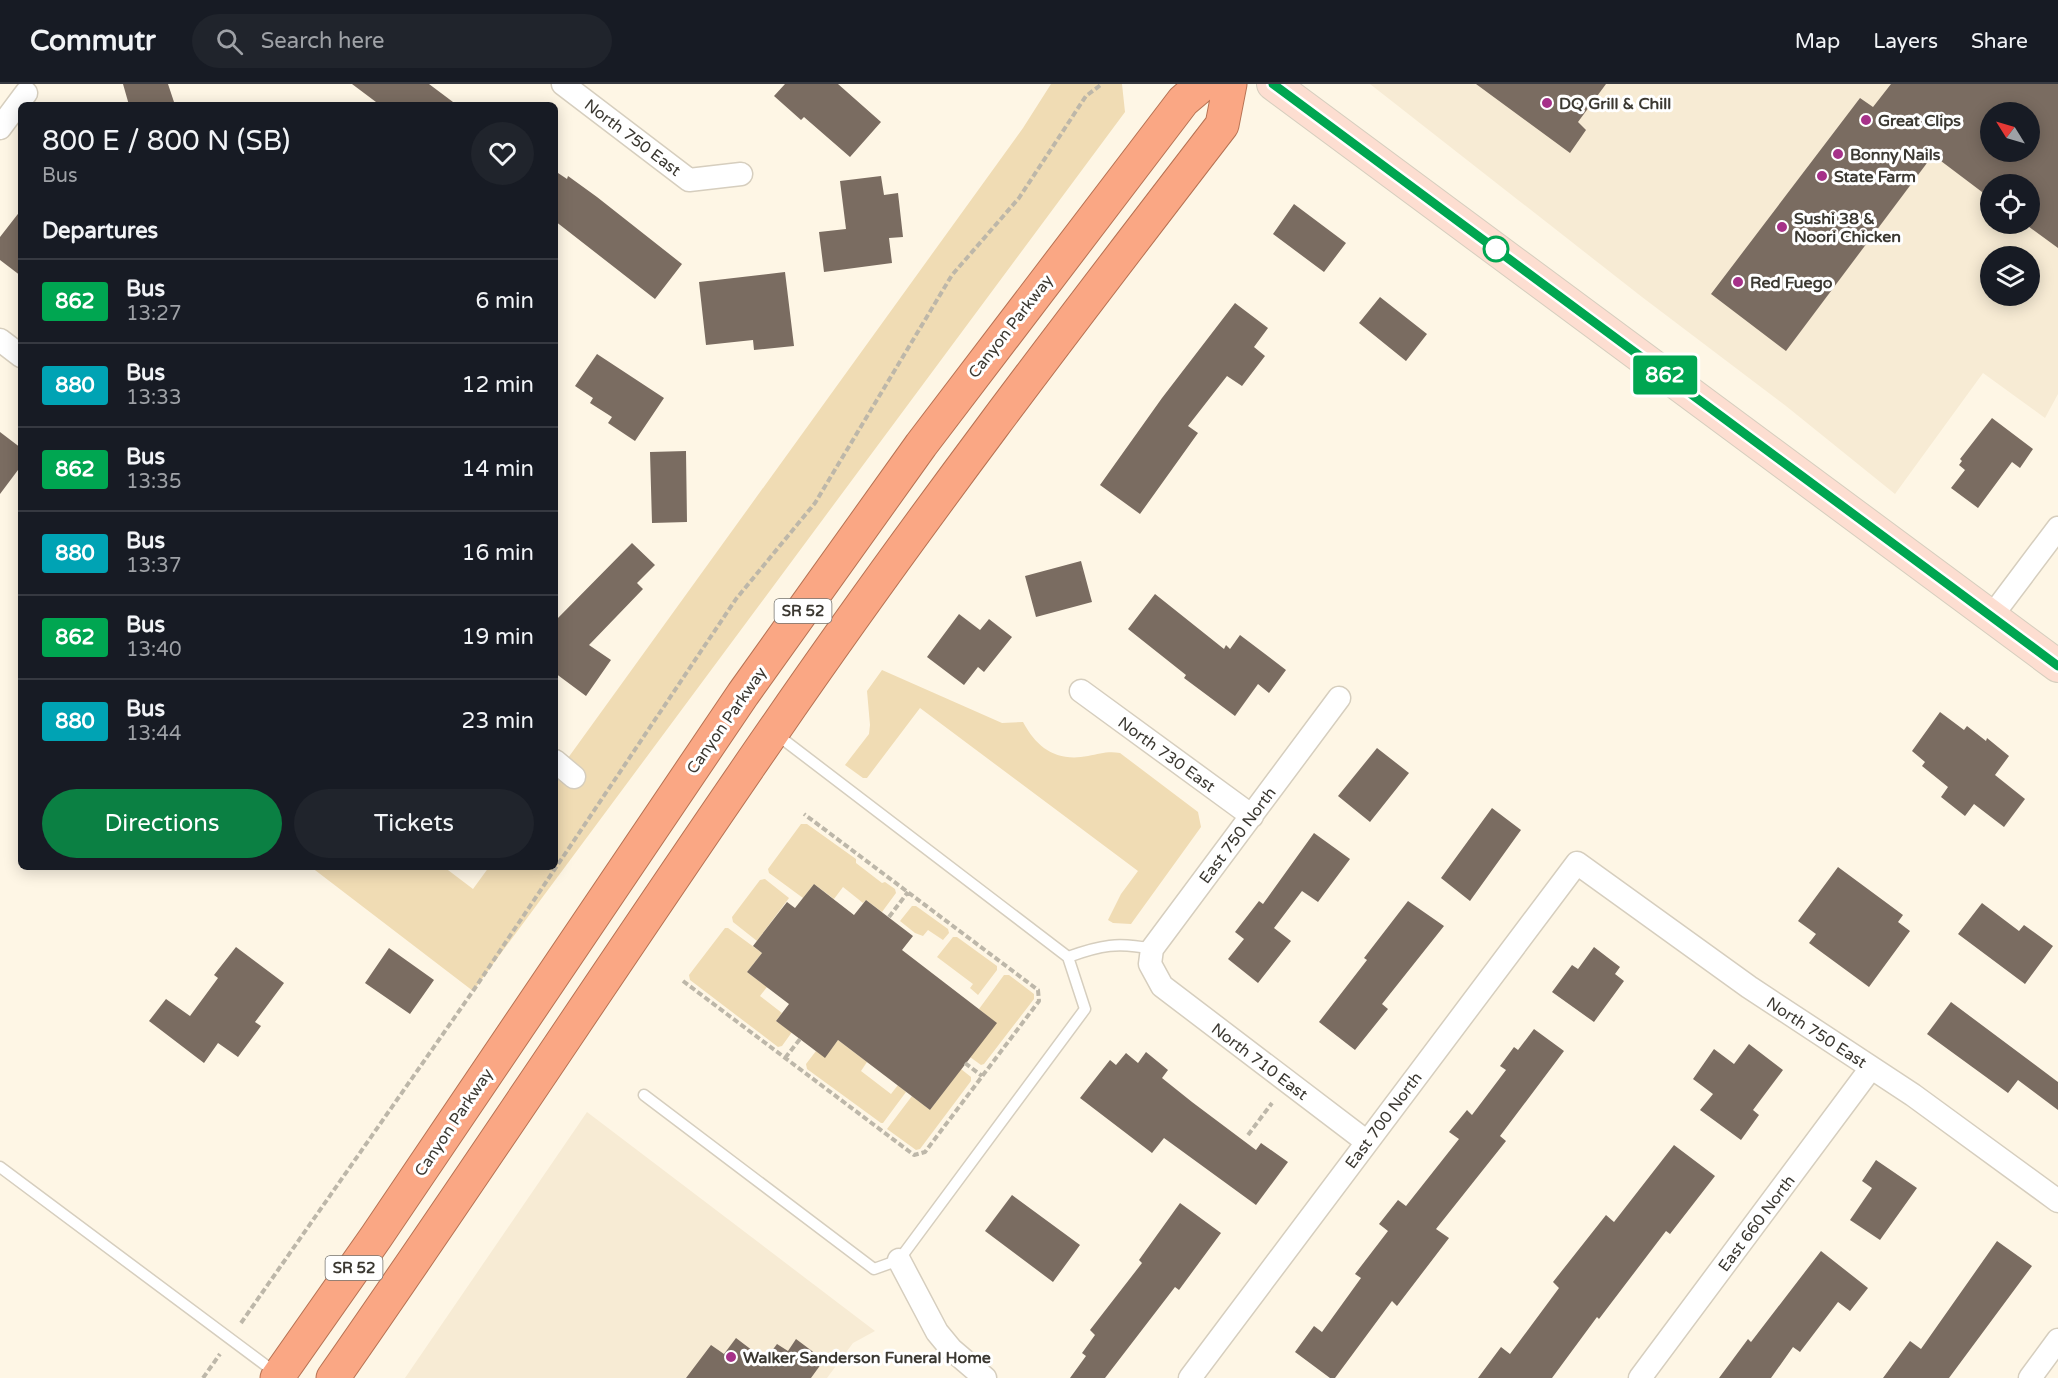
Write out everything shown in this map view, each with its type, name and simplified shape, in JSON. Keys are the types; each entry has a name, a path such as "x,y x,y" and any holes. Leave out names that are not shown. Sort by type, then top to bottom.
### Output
{"highway":[{"name":"Canyon Parkway","path":"278,1377 376,1237 743,694 921,445 1183,100 1203,84"},
{"name":"SR 52","path":"333,1378 773,732 959,470 1222,124 1230,84"}],"main road":[{"path":"1273,84 2058,666"}],"street":[{"name":"North 750 East","path":"563,84 689,180 741,174"},
{"path":"19,102 26,93"},
{"path":"0,128 18,104"},
{"path":"0,340 18,354"},
{"path":"1991,617 2058,528"},
{"name":"North 730 East","path":"1081,691 1252,816"},
{"name":"East 750 North","path":"1152,949 1339,698"},
{"path":"558,764 574,777"},
{"name":"North 750 East","path":"1577,863 1749,987 1913,1095 2058,1201"},
{"name":"East 700 North","path":"1190,1378 1577,863"},
{"name":"North 710 East","path":"1152,949 1150,964 1162,986 1367,1142"},
{"name":"East 660 North","path":"1640,1378 1871,1068"},
{"path":"899,1260 937,1332 951,1349 985,1378"},
{"path":"2030,1378 2058,1340"}],"lane":[{"path":"644,1095 874,1269 899,1260 1085,1009 1068,957 773,732"},
{"path":"1068,957 1096,947 1128,944 1152,949"},
{"path":"0,1167 278,1377"}],"path":[{"path":"558,864 736,599 815,503 952,275 1019,198 1086,96 1102,84"},
{"path":"683,981 914,1155 925,1152 1039,1001 1038,990 804,814"},
{"path":"203,1378 466,1001 554,870"},
{"path":"889,917 908,892"},
{"path":"785,1058 800,1039"},
{"path":"965,1063 982,1076"},
{"path":"1248,1135 1272,1103"}],"shaded area":[{"path":"1051,84 1122,84 1125,112 473,991 315,870 448,870 473,889 487,870 558,870 558,772 1023,128"},
{"path":"1370,84 2058,84 2058,394 2045,418 1983,373 1895,494 1786,406 1642,297"},
{"path":"882,670 1002,723 1023,722 1041,746 1057,755 1077,757 1120,753 1198,812 1201,827 1131,924 1113,923 1108,920 1121,894 1138,871 920,708 867,778 863,778 845,765 869,734 867,691"},
{"path":"801,824 807,824 856,859 856,863 882,883 885,882 895,889 896,893 882,912 866,900 863,903 843,887 834,899 814,884 803,898 769,873 768,869"},
{"path":"765,879 789,898 757,941 733,922 732,917 760,880"},
{"path":"912,906 916,906 948,929 949,933 943,940 928,930 923,936 915,933 900,921"},
{"path":"725,928 762,953 747,972 767,987 760,996 782,1013 776,1021 792,1032 782,1046 778,1047 690,980 689,975"},
{"path":"953,937 957,937 997,966 997,970 978,995 970,988 973,984 937,957"},
{"path":"1004,975 1009,975 1034,994 1034,999 981,1065 970,1057 996,1023 979,1009"},
{"path":"838,1040 867,1062 861,1071 891,1094 898,1085 906,1092 883,1123 807,1069 806,1064 816,1051 825,1057"},
{"path":"961,1069 971,1077 971,1081 920,1149 916,1150 887,1129 912,1096 930,1110"},
{"path":"587,1112 875,1331 853,1343 827,1378 405,1378"}],"building":[{"path":"123,84 168,84 174,102 128,102"},
{"path":"352,84 429,84 453,102 376,102"},
{"path":"785,84 838,84 881,122 850,157 804,117 801,120 774,96"},
{"name":"DQ Grill & Chill","path":"1476,84 1606,84 1578,122 1586,130 1570,153"},
{"path":"1891,84 2058,84 2058,248 2039,234 2040,174 1980,174 1980,190 1933,155 1786,351 1711,294 1860,98 1873,107"},
{"path":"558,173 567,179 568,176 597,197 682,264 655,299 558,223"},
{"path":"881,176 884,195 898,193 903,237 889,238 892,263 824,272 819,232 846,229 840,181"},
{"path":"1294,204 1346,243 1324,272 1273,234"},
{"path":"18,214 18,274 0,260 0,237"},
{"path":"785,272 794,346 754,350 753,340 706,345 699,282"},
{"path":"1380,297 1427,334 1406,361 1359,323"},
{"path":"1235,303 1268,328 1254,347 1265,356 1242,386 1227,376 1188,426 1198,433 1140,514 1100,485 1162,398"},
{"path":"597,354 664,398 635,441 608,423 612,417 590,403 593,398 575,386"},
{"path":"1992,418 2033,449 2020,468 2012,462 1978,508 1951,488 1965,470 1959,465 1962,461 1960,459"},
{"path":"0,432 18,446 18,470 0,494"},
{"path":"686,451 687,522 652,523 650,452"},
{"path":"632,543 655,565 637,583 643,589 589,645 611,660 586,696 558,675 558,618"},
{"path":"1081,561 1092,602 1036,617 1025,576"},
{"path":"1155,594 1224,649 1226,645 1230,649 1240,635 1286,670 1269,693 1258,684 1235,716 1184,678 1186,675 1128,629"},
{"path":"959,614 980,630 989,619 1012,637 984,672 978,667 964,685 927,657"},
{"path":"1940,712 1964,730 1967,726 1986,741 1987,738 2009,756 1995,775 2025,799 2004,827 1974,804 1965,816 1941,797 1948,787 1922,766 1925,762 1912,751"},
{"path":"1377,748 1409,773 1370,822 1338,796"},
{"path":"1492,808 1521,830 1470,901 1441,878"},
{"path":"1314,833 1350,859 1318,902 1302,891 1274,928 1291,941 1258,983 1228,959 1244,939 1235,932 1259,901 1263,904"},
{"path":"1838,867 1903,915 1898,922 1910,931 1869,987 1809,943 1816,934 1798,921"},
{"path":"814,884 854,915 866,900 913,936 902,950 997,1023 930,1110 838,1040 825,1058 776,1021 789,1004 747,972 762,953 753,946 787,902 795,908"},
{"path":"1408,901 1444,926 1382,1004 1388,1009 1355,1050 1319,1022 1367,960 1364,958"},
{"path":"1982,903 2019,931 2024,925 2053,946 2025,984 1958,934"},
{"path":"236,947 284,983 255,1022 261,1026 238,1057 218,1043 204,1063 149,1021 166,999 190,1016 218,978 214,975"},
{"path":"1594,947 1620,967 1615,974 1624,981 1594,1022 1552,992 1572,965 1578,969"},
{"path":"389,948 434,980 410,1014 365,983"},
{"path":"1951,1002 2058,1082 2058,1110 2018,1080 2008,1093 1927,1034"},
{"path":"1534,1029 1564,1051 1500,1136 1506,1141 1436,1229 1449,1238 1397,1306 1392,1301 1335,1378 1330,1378 1295,1352 1314,1326 1322,1332 1361,1278 1355,1274 1388,1231 1379,1224 1398,1200 1406,1206 1459,1139 1449,1132 1467,1110 1472,1115 1506,1070 1500,1066 1514,1047 1518,1050"},
{"path":"1749,1044 1783,1070 1753,1110 1759,1115 1741,1140 1700,1110 1713,1094 1693,1079 1714,1049 1734,1064"},
{"path":"1146,1052 1168,1070 1162,1078 1192,1102 1256,1150 1261,1143 1288,1162 1256,1205 1164,1138 1152,1153 1080,1098 1110,1060 1116,1065 1126,1053 1138,1063"},
{"path":"1674,1145 1715,1176 1670,1234 1666,1231 1599,1319 1597,1317 1552,1378 1478,1378 1501,1347 1510,1354 1559,1288 1553,1282 1606,1215 1614,1222"},
{"path":"1876,1160 1917,1188 1880,1240 1850,1220 1872,1188 1862,1181"},
{"path":"1012,1195 1080,1245 1053,1282 985,1231"},
{"path":"1180,1203 1221,1233 1179,1290 1175,1287 1105,1378 1070,1378 1086,1356 1082,1353 1095,1335 1090,1330 1142,1263 1139,1260"},
{"path":"1997,1241 2032,1266 1949,1378 1883,1378 1910,1341 1921,1349"},
{"path":"1821,1251 1868,1288 1850,1311 1838,1302 1800,1352 1793,1347 1771,1378 1719,1378 1748,1339 1751,1342"},
{"name":"Walker Sanderson Funeral Home","path":"736,1338 765,1360 777,1344 788,1351 796,1339 824,1360 811,1378 686,1378 711,1345 724,1354"}],"bus line":[{"name":"862","path":"1273,84 2058,666"}],"place":[{"name":"DQ Grill & Chill","path":"1547,103"},
{"name":"Great Clips","path":"1866,120"},
{"name":"Bonny Nails","path":"1838,154"},
{"name":"State Farm","path":"1822,176"},
{"name":"Sushi 38 & Noori Chicken","path":"1782,227"},
{"name":"Red Fuego","path":"1738,282"},
{"name":"Walker Sanderson Funeral Home","path":"731,1357"}]}
